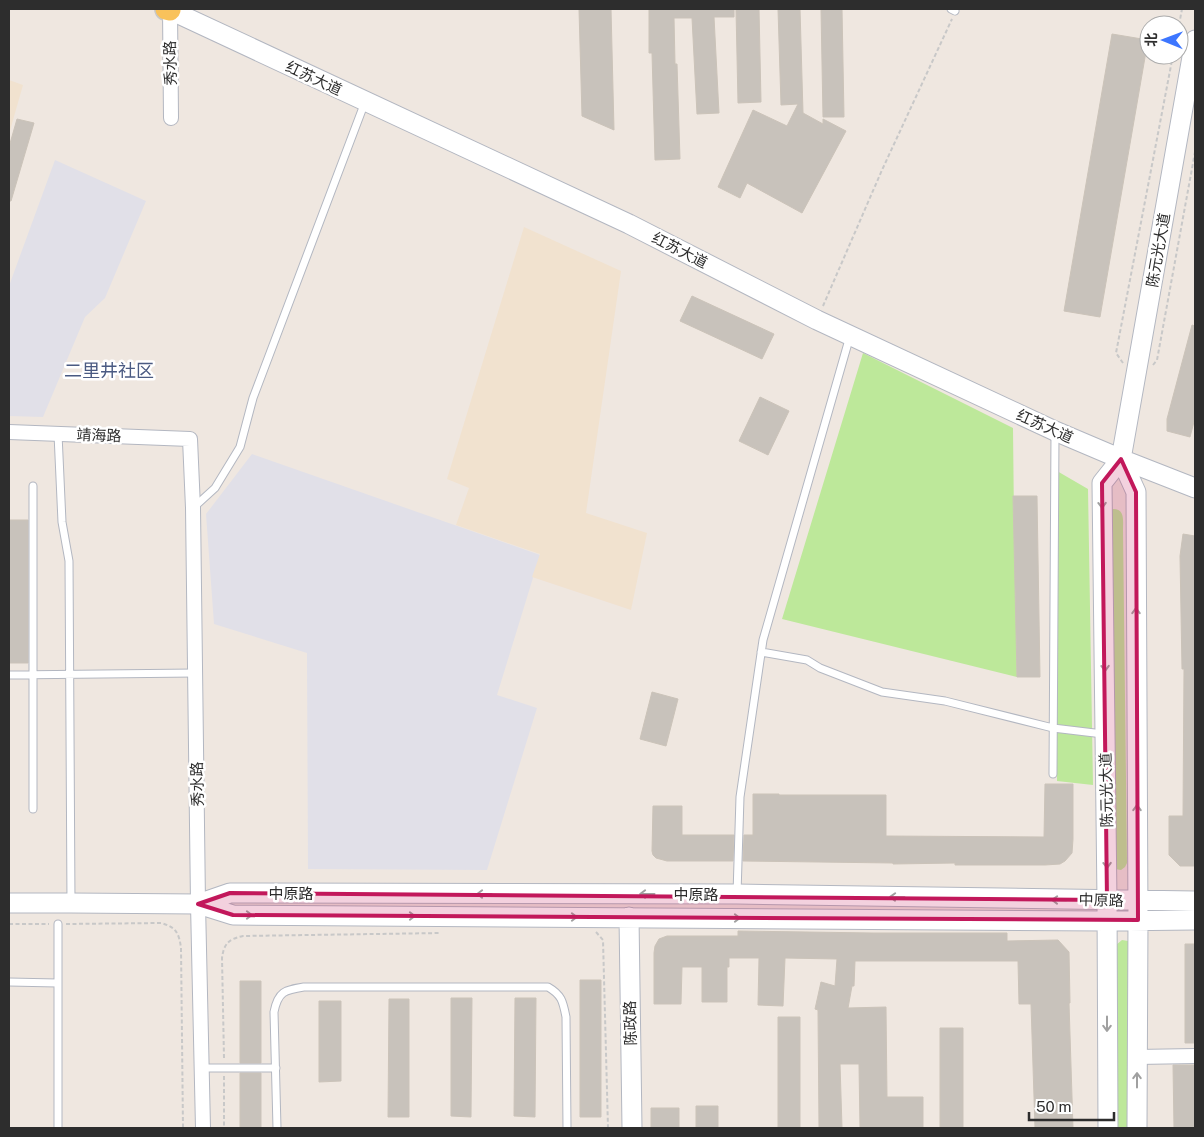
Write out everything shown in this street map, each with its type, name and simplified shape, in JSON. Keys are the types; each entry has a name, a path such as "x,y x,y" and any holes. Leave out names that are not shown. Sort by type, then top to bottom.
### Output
{"main road":[{"name":"红苏大道","path":"169,9 629,224 817,320 1054,431 1195,488"},
{"name":"陈元光大道","path":"1108,1128 1106,734 1102,483 1121,459 1195,40"},
{"name":"陈元光大道","path":"1121,459 1136,492 1138,1128"},
{"name":"中原路","path":"198,904 230,893 737,894 1195,901"},
{"name":"中原路","path":"9,903 198,904 234,915 1195,920"},
{"name":"陈政路","path":"629,918 632,1128"}],"street":[{"name":"秀水路","path":"169,9 170,118"},
{"name":"靖海路","path":"9,432 190,439"},
{"name":"秀水路","path":"190,439 193,508 203,1128"},
{"path":"1137,1057 1195,1056"}],"lane":[{"path":"193,508 215,488 240,447 253,398 365,102"},
{"path":"737,894 740,797 763,640 850,335"},
{"path":"1053,774 1054,431"},
{"path":"58,434 62,522 69,561 71,903"},
{"path":"33,486 33,809"},
{"path":"761,652 806,660 820,668 882,692 945,701 1053,728 1106,734"},
{"path":"9,675 195,673"},
{"path":"58,924 58,1128"},
{"path":"9,982 57,983"},
{"path":"276,1128 274,1012 278,997 284,992 304,987 548,987 557,992 563,1002 566,1017 567,1128"},
{"path":"202,1068 276,1068"}],"path":[{"path":"817,320 953,10"},
{"path":"1134,382 1116,353 1171,65"},
{"path":"1152,366 1157,360 1195,152"},
{"path":"9,924 161,923 170,926 180,937 184,1128"}],"highlighted area":[{"path":"1121,459 1136,492 1138,920 233,915 198,904 230,893 1107,900 1102,483"}],"shaded area":[{"path":"9,80 23,85 9,134"},
{"path":"55,160 146,201 105,298 85,317 43,417 9,416 9,286"},
{"path":"524,227 621,271 586,513 647,533 631,610 532,577 540,554 456,525 469,488 447,479"},
{"path":"252,454 540,555 497,695 537,708 487,870 308,869 307,653 214,624 206,514"}],"green space":[{"path":"863,353 1013,428 1017,677 782,619"},
{"path":"1057,471 1088,489 1093,785 1057,781"},
{"path":"1113,509 1120,511 1123,522 1127,863 1121,870 1115,869 1108,511"},
{"path":"1122,940 1128,941 1131,945 1133,1128 1116,1128 1116,945"}],"building":[{"path":"579,9 611,9 614,130 582,116"},
{"path":"649,9 734,9 734,17 714,17 719,113 697,114 692,18 674,18 680,159 655,160 652,53 649,53"},
{"path":"736,9 759,9 761,102 738,103"},
{"path":"778,9 800,9 803,113 823,124 823,119 846,131 802,213 747,183 740,198 718,187 753,110 787,126 798,104 781,105"},
{"path":"821,9 842,9 844,117 823,117"},
{"path":"1112,34 1139,38 1139,65 1144,65 1100,317 1064,311"},
{"path":"17,119 34,123 11,201 9,201 9,147"},
{"path":"692,296 774,334 762,359 680,321"},
{"path":"1192,325 1195,326 1195,418 1190,437 1167,431 1167,419"},
{"path":"760,397 789,411 768,455 739,441"},
{"path":"1013,496 1037,496 1040,677 1017,677"},
{"path":"9,520 28,520 28,663 9,663"},
{"path":"1183,534 1195,536 1195,866 1180,866 1169,855 1169,816 1183,816 1184,669 1182,669 1180,556"},
{"path":"652,692 678,699 666,746 640,739"},
{"path":"1045,784 1073,784 1072,853 1060,864 955,865 955,863 893,864 743,861 744,835 753,835 753,794 886,795 886,836 1044,837"},
{"path":"653,806 682,806 682,835 734,835 733,861 667,861 656,858 652,851"},
{"path":"738,931 1007,933 1007,941 1058,940 1069,952 1073,1128 1035,1128 1031,1004 1019,1004 1018,961 855,961 854,986 852,986 848,1008 886,1007 887,1097 923,1097 923,1128 860,1128 859,1064 840,1064 842,1128 819,1128 818,1010 815,1009 821,982 835,986 837,959 785,958 783,1006 758,1005 759,958 729,958 729,967 727,967 727,1002 702,1002 702,967 682,967 681,1004 654,1004 654,953 659,939 667,936 738,936"},
{"path":"1185,944 1195,944 1195,1043 1185,1043"},
{"path":"580,980 601,980 601,1117 580,1117"},
{"path":"240,981 261,981 261,1063 240,1063"},
{"path":"451,998 472,998 471,1117 451,1116"},
{"path":"515,998 536,998 535,1117 514,1116"},
{"path":"389,999 409,999 409,1117 388,1117"},
{"path":"319,1001 341,1001 341,1081 319,1082"},
{"path":"778,1017 800,1017 800,1128 778,1128"},
{"path":"940,1028 963,1028 963,1128 940,1128"},
{"path":"1173,1065 1195,1065 1195,1128 1174,1128"},
{"path":"240,1073 261,1073 261,1128 240,1128"},
{"path":"696,1106 718,1106 718,1128 696,1128"},
{"path":"651,1108 679,1108 679,1128 651,1128"}],"district":[{"name":"二里井社区","path":"109,370"}]}
